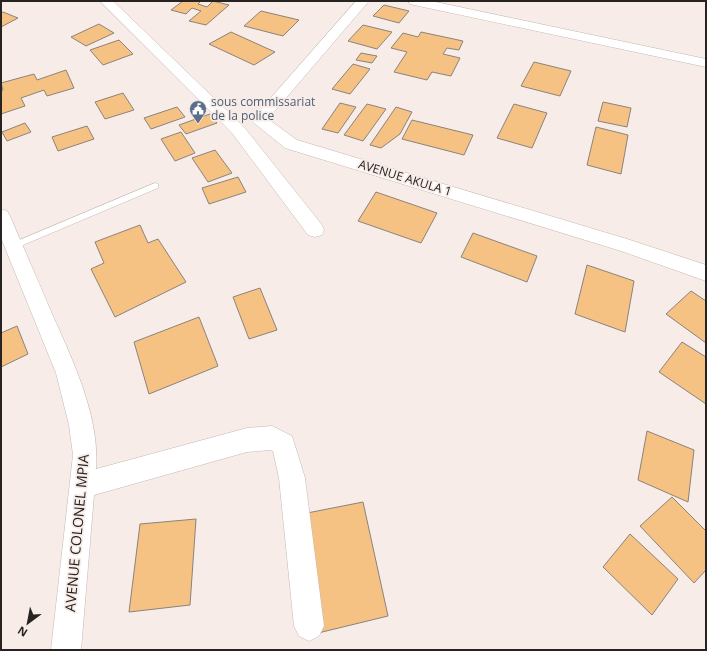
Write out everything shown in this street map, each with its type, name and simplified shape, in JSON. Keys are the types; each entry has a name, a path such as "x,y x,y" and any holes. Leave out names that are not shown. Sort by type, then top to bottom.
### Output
{"street":[{"path":"106,1 238,130 315,230"},
{"path":"238,130 260,120 363,1"},
{"path":"414,1 706,63"},
{"name":"AVENUE AKULA 1","path":"260,120 291,144 627,246 706,273"},
{"name":"AVENUE COLONEL MPIA","path":"1,216 67,373 81,425 85,455 66,650"},
{"path":"82,486 247,440 272,438 283,444 292,478 309,626"}],"lane":[{"path":"14,246 155,186"}],"building":[{"path":"183,1 201,1 198,4 207,7 213,1 229,5 206,25 189,21 201,11 192,8 186,14 171,10"},
{"path":"384,5 409,11 399,23 373,16"},
{"path":"261,11 299,20 283,36 244,26"},
{"path":"3,12 18,18 1,27 1,13"},
{"path":"99,24 114,33 86,46 71,37"},
{"path":"363,25 392,32 377,49 348,41"},
{"path":"231,32 275,52 254,65 209,44"},
{"path":"421,32 463,41 459,50 447,48 443,54 460,58 451,76 432,72 427,80 394,72 407,52 391,48 403,33 418,37"},
{"path":"119,40 133,54 103,65 90,50"},
{"path":"361,53 377,56 372,63 356,60"},
{"path":"534,62 571,71 560,96 521,86"},
{"path":"353,64 370,69 350,94 332,89"},
{"path":"66,70 74,88 47,96 44,90 21,98 25,106 1,114 1,91 3,90 1,83 34,74 37,80"},
{"path":"123,93 134,110 105,119 95,102"},
{"path":"603,102 631,108 627,127 598,121"},
{"path":"340,103 356,107 338,133 322,129"},
{"path":"367,104 386,109 363,141 344,135"},
{"path":"514,104 547,113 532,148 497,138"},
{"path":"177,107 185,117 151,129 144,118"},
{"path":"396,107 412,112 400,134 381,148 370,145"},
{"name":"sous commissariat de la police","path":"210,114 217,123 186,134 179,125"},
{"path":"412,120 473,135 464,155 402,139"},
{"path":"25,123 31,132 7,141 2,132"},
{"path":"87,126 94,139 58,151 52,137"},
{"path":"596,127 628,135 621,174 587,165"},
{"path":"181,132 195,153 175,161 161,139"},
{"path":"215,150 232,173 208,182 192,158"},
{"path":"238,177 246,192 209,204 202,188"},
{"path":"376,192 437,213 421,243 358,221"},
{"path":"140,225 148,243 158,239 186,282 115,317 91,269 104,263 95,242"},
{"path":"473,233 537,256 527,282 461,257"},
{"path":"587,265 634,281 625,332 575,314"},
{"path":"260,288 277,330 249,339 233,297"},
{"path":"691,291 706,301 706,343 666,314"},
{"path":"199,317 218,366 149,394 134,342"},
{"path":"17,326 28,354 1,367 1,333"},
{"path":"682,342 706,357 706,404 659,372"},
{"path":"647,431 694,450 688,502 638,480"},
{"path":"672,497 706,531 706,570 694,583 640,526"},
{"path":"363,502 388,616 314,634 297,515"},
{"path":"196,519 190,605 129,612 140,524"},
{"path":"630,534 678,579 652,615 603,567"}],"place":[{"name":"sous commissariat de la police","path":"198,124"}]}
